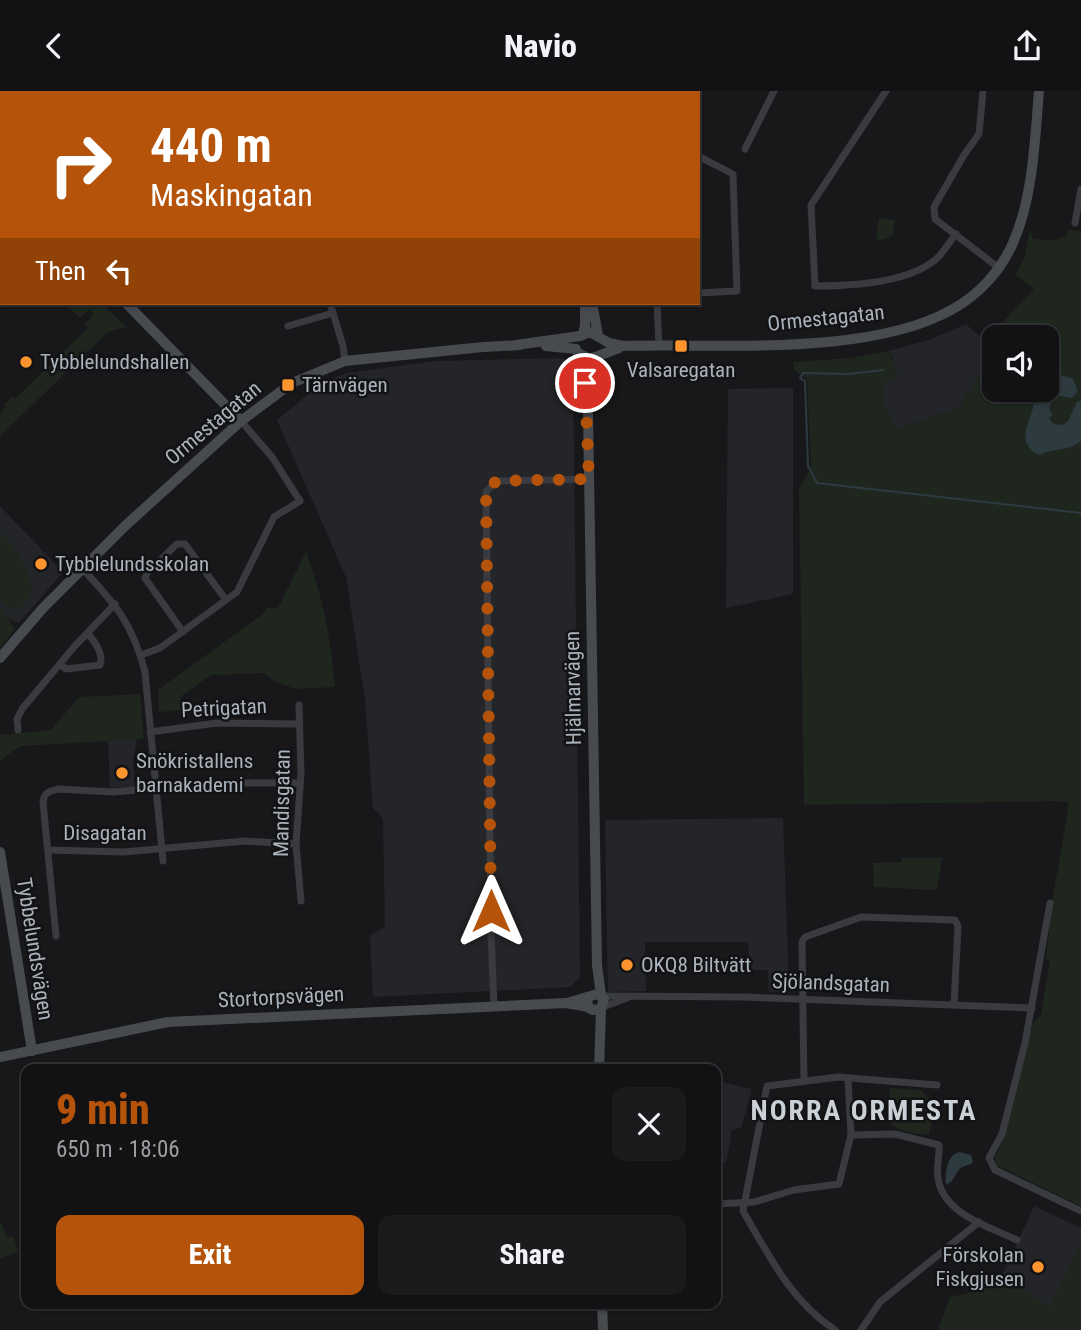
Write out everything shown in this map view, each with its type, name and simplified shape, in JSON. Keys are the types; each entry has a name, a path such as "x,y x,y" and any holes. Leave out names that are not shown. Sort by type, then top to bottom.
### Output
{"street":[{"path":"745,149 774,91"},
{"path":"886,91 811,205 815,286 879,282 923,267 937,259 956,234"},
{"path":"983,91 979,134 934,207 935,219 999,268"},
{"name":"Ormestagatan","path":"599,337 623,346 821,342 884,333 933,319 952,310 980,289 999,268 1014,240 1026,197 1039,91"},
{"path":"700,157 733,174 737,291 700,293"},
{"path":"1075,223 1081,189"},
{"path":"128,305 241,421 270,455 300,501 274,517 238,590 158,650 141,655"},
{"path":"331,305 345,361"},
{"path":"585,305 585,326 576,342 578,352 587,359 597,356 602,348 592,305"},
{"path":"657,305 659,346"},
{"path":"288,326 333,313"},
{"path":"581,335 590,332 599,337"},
{"name":"Ormestagatan","path":"0,658 82,568 241,421 292,383 345,361 516,345 581,335"},
{"name":"Ormestagatan","path":"516,345 564,346 578,352"},
{"name":"Ormestagatan","path":"597,356 623,346"},
{"name":"Hjälmarvägen","path":"578,352 588,411 599,1064"},
{"name":"Hjälmarvägen","path":"588,411 597,356"},
{"path":"494,1006 486,492 496,481 589,479"},
{"path":"183,632 145,578 177,544 185,544 226,600"},
{"path":"82,568 115,604 133,633 141,655 145,672 163,861"},
{"path":"18,730 22,709 115,604"},
{"path":"60,664 66,669 95,668 100,665 101,657 93,639 87,633"},
{"name":"Mandisgatan","path":"299,705 300,782 296,844 301,901"},
{"name":"Petrigatan","path":"150,732 217,723 299,723"},
{"path":"56,936 43,802 48,792 58,789 113,792 225,782 300,782"},
{"name":"Disagatan","path":"48,851 124,852 245,841 296,844"},
{"name":"Tybbelundsvägen","path":"0,852 32,1051"},
{"path":"1050,902 1032,1008 1004,1125 999,1141 989,1155 989,1163 995,1170 1081,1211"},
{"path":"804,1081 802,941 805,937 861,916 955,920 958,926 954,1005"},
{"name":"Sjölandsgatan","path":"596,1002 627,998 699,996 1032,1008"},
{"name":"Stortorpsvägen","path":"0,1057 168,1022 596,1002"},
{"path":"835,1330 808,1311 781,1276 743,1211 767,1086 838,1077 937,1086"},
{"path":"721,1204 756,1201 805,1188 839,1184 851,1135 848,1079"},
{"path":"851,1135 895,1134 939,1145 937,1175 942,1193 958,1210 1017,1240"},
{"path":"861,1330 880,1303 979,1222"},
{"path":"602,1309 603,1330"}],"shaded area":[{"path":"879,218 895,220 893,235 876,241"},
{"path":"1030,230 1033,239 1054,240 1066,236 1069,230 1081,231 1081,1206 996,1165 995,1156 1001,1146 1033,1023 1041,1015 1050,961 1046,959 1052,903 1069,803 804,805 799,489 811,467 807,379 794,370 793,362 851,358 888,351 898,375 886,380 881,401 897,429 959,408 982,370 982,402 1059,402 1059,325 1000,325 1034,289 1015,275 1024,259"},
{"path":"67,305 104,305 126,327 108,332 0,436 0,413 6,407 4,405 12,397 15,399 88,328 85,324 94,314 89,309 80,318"},
{"path":"966,324 982,338 982,370 959,408 897,429 881,401 890,361 893,359 888,351 929,340"},
{"path":"564,358 573,368 580,977 570,987 373,997 370,936 385,926 383,819 373,808 365,699 346,577 277,420 321,383 347,373 436,361"},
{"path":"1059,375 1073,379 1078,391 1072,398 1059,396"},
{"path":"793,388 793,594 726,608 728,389"},
{"path":"1081,401 1081,441 1070,447 1039,455 1026,441 1034,402 1052,402 1049,408 1052,415 1049,419 1054,424 1063,425 1068,421 1077,402"},
{"name":"Tybblelundsskolan","path":"0,506 63,572 19,623 10,620 0,607"},
{"path":"0,532 18,553 29,576 32,594 20,609 7,608 0,600"},
{"path":"306,552 325,618 335,687 295,689 276,682 264,673 211,675 180,697 181,710 159,712 158,690 263,614 267,608 278,608"},
{"path":"0,607 15,629 0,648"},
{"path":"140,694 144,739 20,746 0,761 0,735 51,730 79,697"},
{"name":"Snökristallens barnakademi","path":"137,739 133,761 135,787 110,788 108,741"},
{"path":"783,818 789,991 769,992 768,970 750,970 748,942 645,942 646,991 608,992 605,820"},
{"path":"902,858 942,858 937,890 874,887 873,863 901,862"},
{"path":"721,1082 752,1089 741,1128 732,1130 726,1163 721,1163"},
{"path":"890,1088 921,1090 932,1111 929,1134 908,1132 889,1123"},
{"path":"959,1152 971,1155 973,1163 960,1168 946,1185 949,1161"},
{"name":"Förskolan Fiskgjusen","path":"1034,1206 1081,1228 1081,1244 1050,1307 1001,1278"},
{"path":"0,1221 7,1237 14,1237 18,1252 0,1258"},
{"path":"1081,1244 1081,1330 938,1330 950,1297 983,1290 997,1276 1050,1306"}],"waterway":[{"path":"884,370 848,374 803,373 800,378 805,381 808,466 817,483 1081,513"}],"place":[{"name":"Valsaregatan","path":"681,346"},
{"name":"Tybblelundshallen","path":"26,362"},
{"name":"Tärnvägen","path":"288,385"},
{"name":"Tybblelundsskolan","path":"41,564"},
{"name":"Snökristallens barnakademi","path":"122,773"},
{"name":"OKQ8 Biltvätt","path":"627,965"},
{"name":"Förskolan Fiskgjusen","path":"1038,1267"}],"district":[{"name":"NORRA ORMESTA","path":"864,1110"}],"route":[{"path":"491,911 486,492 492,483 502,480 589,479 585,383"}]}
